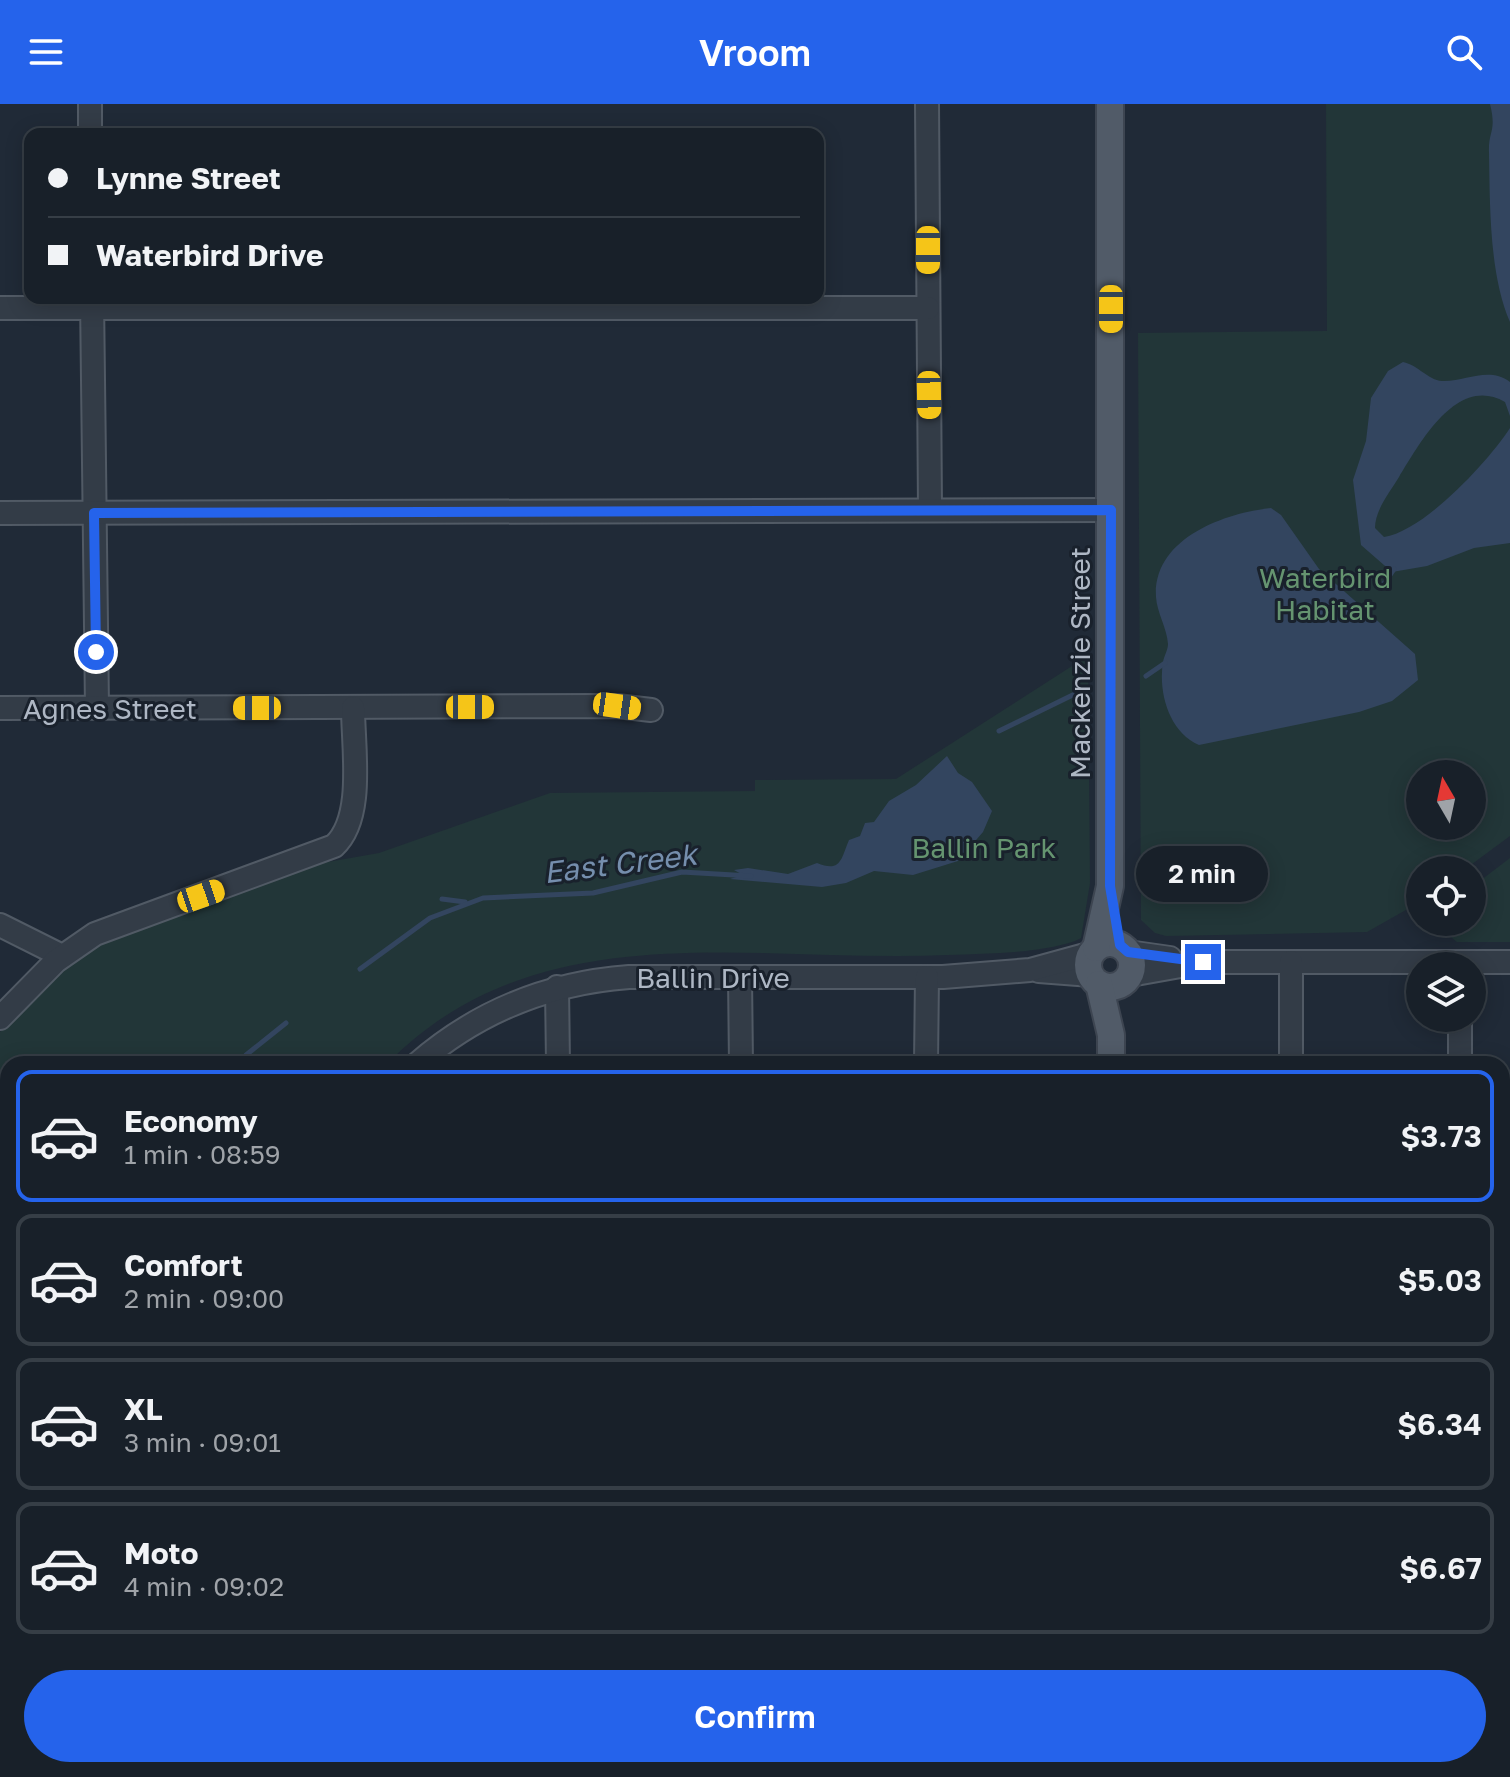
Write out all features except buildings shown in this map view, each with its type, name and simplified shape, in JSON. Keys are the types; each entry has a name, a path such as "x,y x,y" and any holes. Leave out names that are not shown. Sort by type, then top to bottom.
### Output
{"main road":[{"name":"Mackenzie Street","path":"1110,104 1111,1056"}],"street":[{"path":"90,104 90,128"},
{"path":"927,104 930,510"},
{"path":"0,308 61,304"},
{"path":"92,304 97,708"},
{"path":"371,304 928,308"},
{"path":"0,513 1111,510"},
{"name":"Agnes Street","path":"0,708 617,706 651,710"},
{"path":"0,1018 62,956 95,934 334,846 345,834 353,811 353,708"},
{"path":"0,925 62,956"},
{"name":"Ballin Drive","path":"428,1056 475,1021 521,999 557,987 629,977 927,977 1203,962 1406,963"},
{"path":"1291,962 1291,1056"},
{"name":"Ballin Drive","path":"1486,963 1510,962"},
{"path":"740,977 741,1056"},
{"path":"926,1056 927,977"},
{"path":"557,987 558,1056"},
{"path":"1460,1032 1460,1056"}],"green space":[{"name":"Waterbird Habitat","path":"1326,104 1510,104 1510,836 1483,856 1406,856 1406,910 1367,932 1166,936 1155,933 1141,920 1138,333 1327,331"},
{"name":"Ballin Park","path":"1083,659 1088,663 1090,883 1081,938 1028,951 996,953 875,956 725,953 652,955 580,964 511,983 447,1015 397,1056 0,1056 0,1032 68,966 99,945 116,936 322,863 379,853 550,793 755,791 755,780 896,779"},
{"path":"1510,858 1510,942 1457,942 1450,936 1486,936 1486,876"}],"water":[{"path":"1490,104 1510,104 1510,322 1494,261 1489,153 1493,120"},
{"path":"1403,362 1442,381 1485,375 1502,377 1510,382 1510,416 1505,402 1488,396 1471,397 1456,404 1442,416 1418,447 1384,501 1375,528 1384,537 1400,532 1436,509 1487,459 1510,428 1510,543 1474,548 1427,566 1392,572 1361,545 1353,480 1366,441 1371,398 1388,371"},
{"path":"1271,508 1281,515 1319,569 1415,654 1418,680 1392,701 1359,712 1199,745 1180,731 1164,698 1162,674 1168,644 1156,597 1158,576 1166,559 1195,532 1233,516"},
{"path":"947,756 958,773 972,782 992,811 983,832 958,861 913,875 874,871 846,883 822,887 730,879 743,875 734,870 748,868 788,874 817,863 836,865 849,840 860,836 865,823 874,822 889,801 916,785"}],"waterway":[{"name":"East Creek","path":"1383,585 1394,569"},
{"name":"East Creek","path":"1146,676 1165,663"},
{"name":"East Creek","path":"999,731 1087,688"},
{"name":"East Creek","path":"360,969 430,918 483,898 593,893 682,872 751,876"},
{"path":"442,899 465,902"},
{"name":"East Creek","path":"245,1056 286,1023"}],"route":[{"path":"96,652 94,513 1111,510 1110,886 1120,945 1128,952 1203,962"}]}
